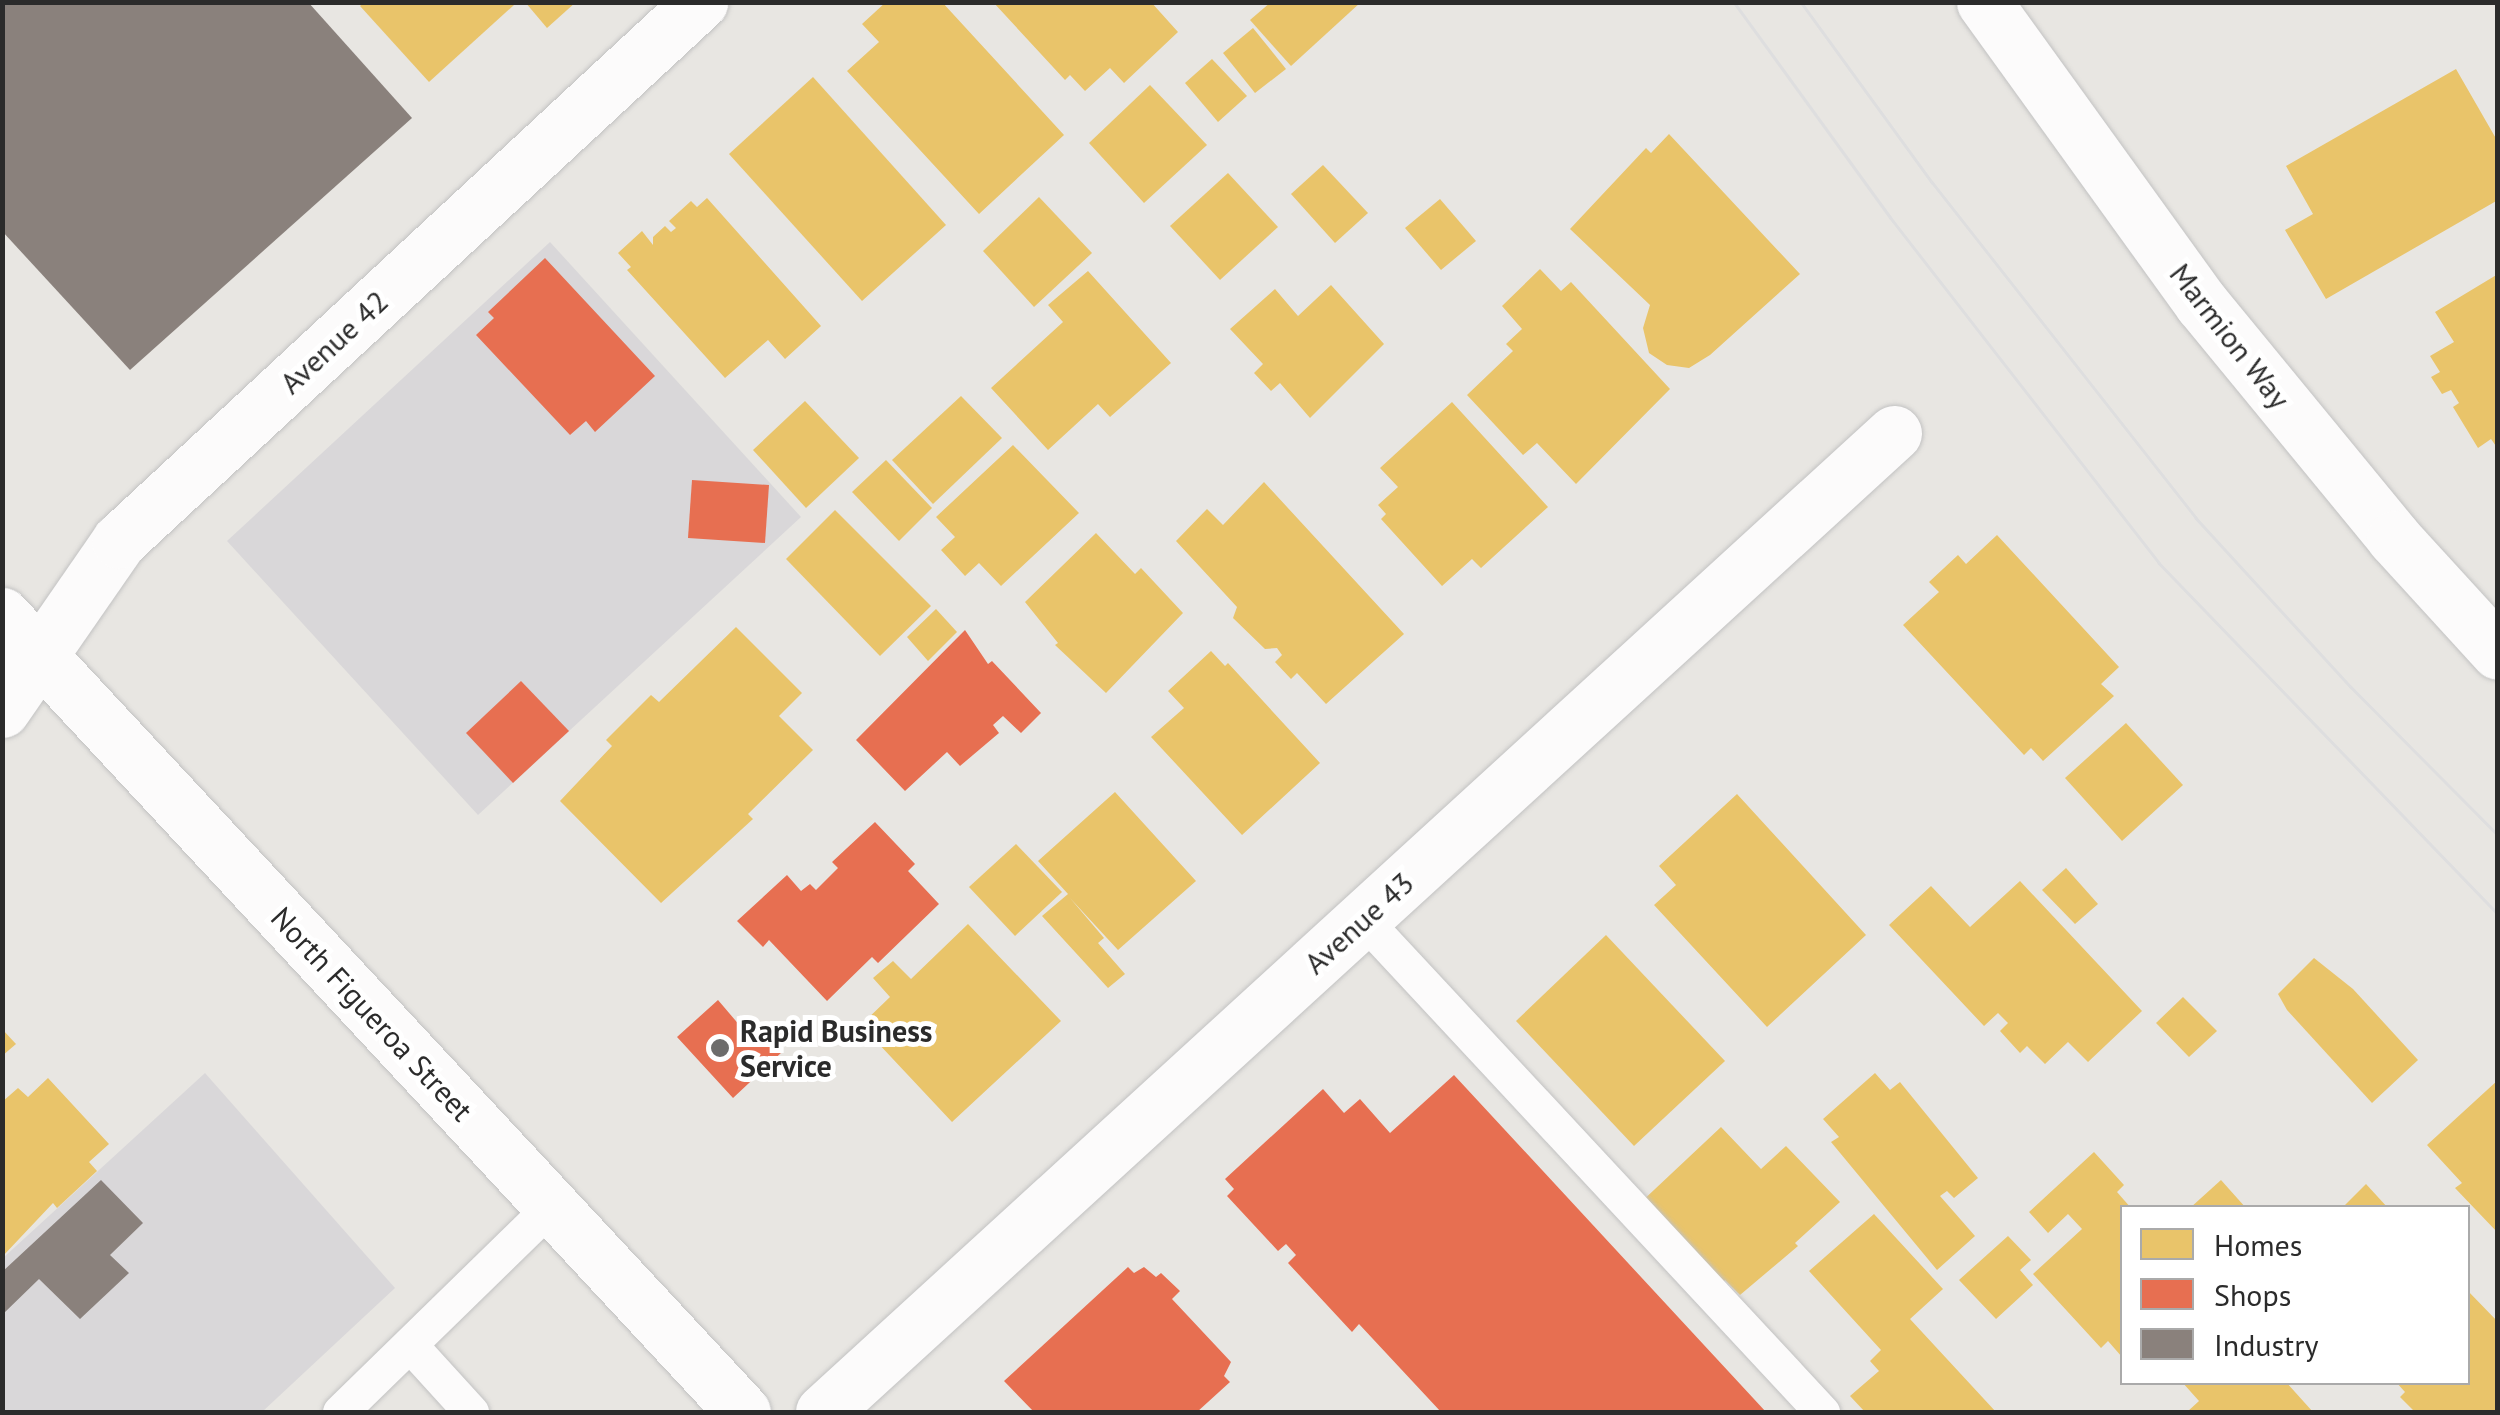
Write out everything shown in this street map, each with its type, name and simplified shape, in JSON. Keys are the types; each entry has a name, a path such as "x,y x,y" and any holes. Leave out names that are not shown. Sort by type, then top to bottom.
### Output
{"street":[{"name":"Avenue 42","path":"2,710 119,541 700,2"},
{"name":"Marmion Way","path":"1984,2 2202,304 2394,538 2492,635"},
{"name":"Avenue 43","path":"823,1412 1894,433"},
{"name":"North Figueroa Street","path":"2,614 742,1412"}],"lane":[{"path":"1363,919 1822,1412"},
{"path":"340,1412 551,1206"},
{"path":"410,1344 472,1412"}],"shaded area":[{"path":"550,242 801,517 478,815 227,541"},
{"path":"205,1073 395,1288 262,1412 3,1412 3,1258"}],"building: Homes":[{"path":"364,2 514,5 429,82 360,6"},
{"path":"525,2 576,2 547,28"},
{"path":"886,2 942,2 1064,135 979,214 847,71 879,42 862,24"},
{"path":"993,2 1151,2 1178,32 1124,83 1110,68 1085,91 1070,75 1065,80"},
{"path":"1271,2 1361,2 1291,66 1250,20"},
{"path":"1253,28 1286,69 1255,93 1223,53"},
{"path":"1212,59 1247,96 1218,122 1185,83"},
{"path":"2456,69 2498,142 2498,200 2326,299 2285,230 2313,214 2286,166"},
{"path":"813,77 946,225 862,301 729,154"},
{"path":"1150,85 1207,145 1144,203 1089,143"},
{"path":"1669,134 1800,274 1710,355 1689,368 1667,365 1649,353 1643,328 1650,305 1570,229 1646,148 1651,153"},
{"path":"1323,165 1368,213 1335,243 1291,194"},
{"path":"1228,173 1278,227 1220,280 1170,226"},
{"path":"1039,197 1092,253 1034,307 983,251"},
{"path":"707,198 821,326 785,359 768,340 725,378 627,270 631,267 618,253 642,231 653,245 653,237 665,226 671,232 676,228 669,221 691,201 697,207"},
{"path":"1440,199 1476,241 1441,270 1405,228"},
{"path":"1540,269 1561,291 1571,282 1670,389 1576,484 1537,443 1523,455 1467,395 1513,351 1506,344 1522,329 1502,306"},
{"path":"1088,271 1171,363 1110,417 1098,404 1048,450 991,388 1063,322 1048,305"},
{"path":"2498,274 2498,449 2491,439 2478,448 2453,407 2459,403 2451,390 2442,394 2431,377 2440,372 2430,356 2454,342 2435,312"},
{"path":"1331,285 1384,344 1310,418 1280,383 1271,391 1254,373 1263,364 1230,329 1275,289 1298,316"},
{"path":"961,396 1002,438 933,504 892,460"},
{"path":"805,401 859,458 806,508 753,450"},
{"path":"1452,402 1548,507 1481,568 1472,559 1442,586 1381,519 1386,514 1378,505 1398,487 1380,468"},
{"path":"1013,445 1079,513 1001,586 979,563 965,576 941,550 955,537 936,517"},
{"path":"886,460 932,508 899,541 852,492"},
{"path":"1264,482 1404,634 1326,704 1297,673 1291,679 1275,662 1282,655 1277,648 1265,649 1233,618 1237,607 1176,541 1207,509 1223,525"},
{"path":"835,510 931,606 880,656 786,559"},
{"path":"1096,533 1135,574 1141,568 1183,613 1106,693 1055,645 1058,643 1025,602"},
{"path":"1997,535 2119,667 2101,684 2114,696 2043,761 2031,748 2024,755 1903,625 1939,592 1929,582 1958,555 1966,564"},
{"path":"936,609 957,632 928,661 907,637"},
{"path":"736,627 802,693 779,716 813,750 748,814 753,819 661,903 560,801 612,746 606,740 651,695 659,702"},
{"path":"1211,651 1225,666 1228,663 1320,763 1242,835 1151,737 1184,708 1168,691"},
{"path":"2126,723 2183,785 2122,841 2065,778"},
{"path":"1115,792 1196,881 1118,950 1070,898 1104,938 1098,943 1125,974 1108,988 1042,916 1068,894 1038,861"},
{"path":"1737,794 1866,935 1767,1027 1654,905 1676,885 1659,866"},
{"path":"1016,844 1062,892 1015,936 969,887"},
{"path":"2066,868 2098,904 2075,924 2042,890"},
{"path":"2020,881 2142,1011 2088,1062 2068,1042 2045,1064 2027,1046 2020,1053 2000,1031 2008,1023 1998,1013 1984,1026 1889,925 1931,886 1970,927"},
{"path":"968,924 1061,1021 952,1122 861,1025 890,997 873,978 893,961 911,979"},
{"path":"1606,935 1725,1061 1634,1146 1516,1021"},
{"path":"2314,958 2353,989 2418,1060 2372,1103 2287,1010 2278,994"},
{"path":"2183,997 2217,1031 2189,1057 2156,1023"},
{"path":"2,1029 16,1044 2,1056"},
{"path":"1875,1073 1890,1090 1900,1082 1978,1178 1954,1198 1947,1191 1940,1196 1975,1236 1937,1270 1831,1142 1839,1137 1823,1119"},
{"path":"48,1078 109,1144 89,1162 97,1171 57,1208 53,1203 2,1257 2,1102 18,1088 28,1097"},
{"path":"2498,1080 2498,1233 2455,1188 2462,1183 2427,1145"},
{"path":"1721,1127 1761,1169 1786,1146 1840,1202 1795,1243 1798,1246 1740,1295 1725,1280 1716,1289 1638,1205"},
{"path":"2094,1152 2124,1185 2117,1192 2128,1205 2120,1205 2120,1355 2108,1341 2101,1348 2033,1274 2082,1229 2068,1214 2048,1233 2029,1212"},
{"path":"2221,1180 2243,1205 2193,1205"},
{"path":"2366,1184 2385,1205 2345,1205"},
{"path":"1874,1214 1943,1289 1910,1319 1996,1412 1865,1412 1850,1396 1879,1371 1870,1361 1881,1350 1809,1271"},
{"path":"2008,1236 2031,1260 2020,1270 2033,1285 1996,1319 1959,1280"},
{"path":"2470,1293 2498,1322 2498,1412 2415,1412 2400,1397 2405,1392 2399,1385 2470,1385"},
{"path":"2185,1385 2289,1385 2313,1412 2187,1412 2199,1401"}],"building: Shops":[{"path":"545,258 655,376 595,432 586,421 570,435 476,335 494,318 488,312"},
{"path":"692,480 769,485 765,543 688,538"},
{"path":"965,630 988,664 992,661 1041,713 1021,733 1003,716 993,725 999,733 960,766 947,752 905,791 856,740"},
{"path":"521,681 569,731 513,783 466,733"},
{"path":"875,822 915,864 908,871 939,904 878,963 872,957 827,1001 769,940 763,947 737,921 787,875 801,891 810,884 816,890 838,868 832,862"},
{"path":"718,1000 741,1027 752,1019 782,1052 733,1098 677,1037"},
{"path":"1454,1075 1766,1412 1441,1412 1359,1324 1352,1332 1288,1263 1296,1255 1286,1244 1278,1251 1227,1196 1234,1189 1225,1179 1323,1089 1344,1113 1360,1099 1390,1133"},
{"path":"1128,1267 1134,1273 1144,1267 1156,1277 1161,1273 1180,1291 1172,1299 1231,1362 1224,1376 1230,1382 1197,1412 1034,1412 1004,1381"}],"building: Industry":[{"path":"2,2 308,2 412,118 130,370 2,231"},
{"path":"101,1180 143,1223 110,1255 129,1273 80,1319 39,1279 2,1315 2,1272"}],"tram line":[{"path":"1734,2 1890,217 2159,563 2498,914"},
{"path":"1801,2 1932,182 2196,518 2351,687 2498,835"}],"place":[{"name":"Rapid Business Service","path":"720,1048"}]}
